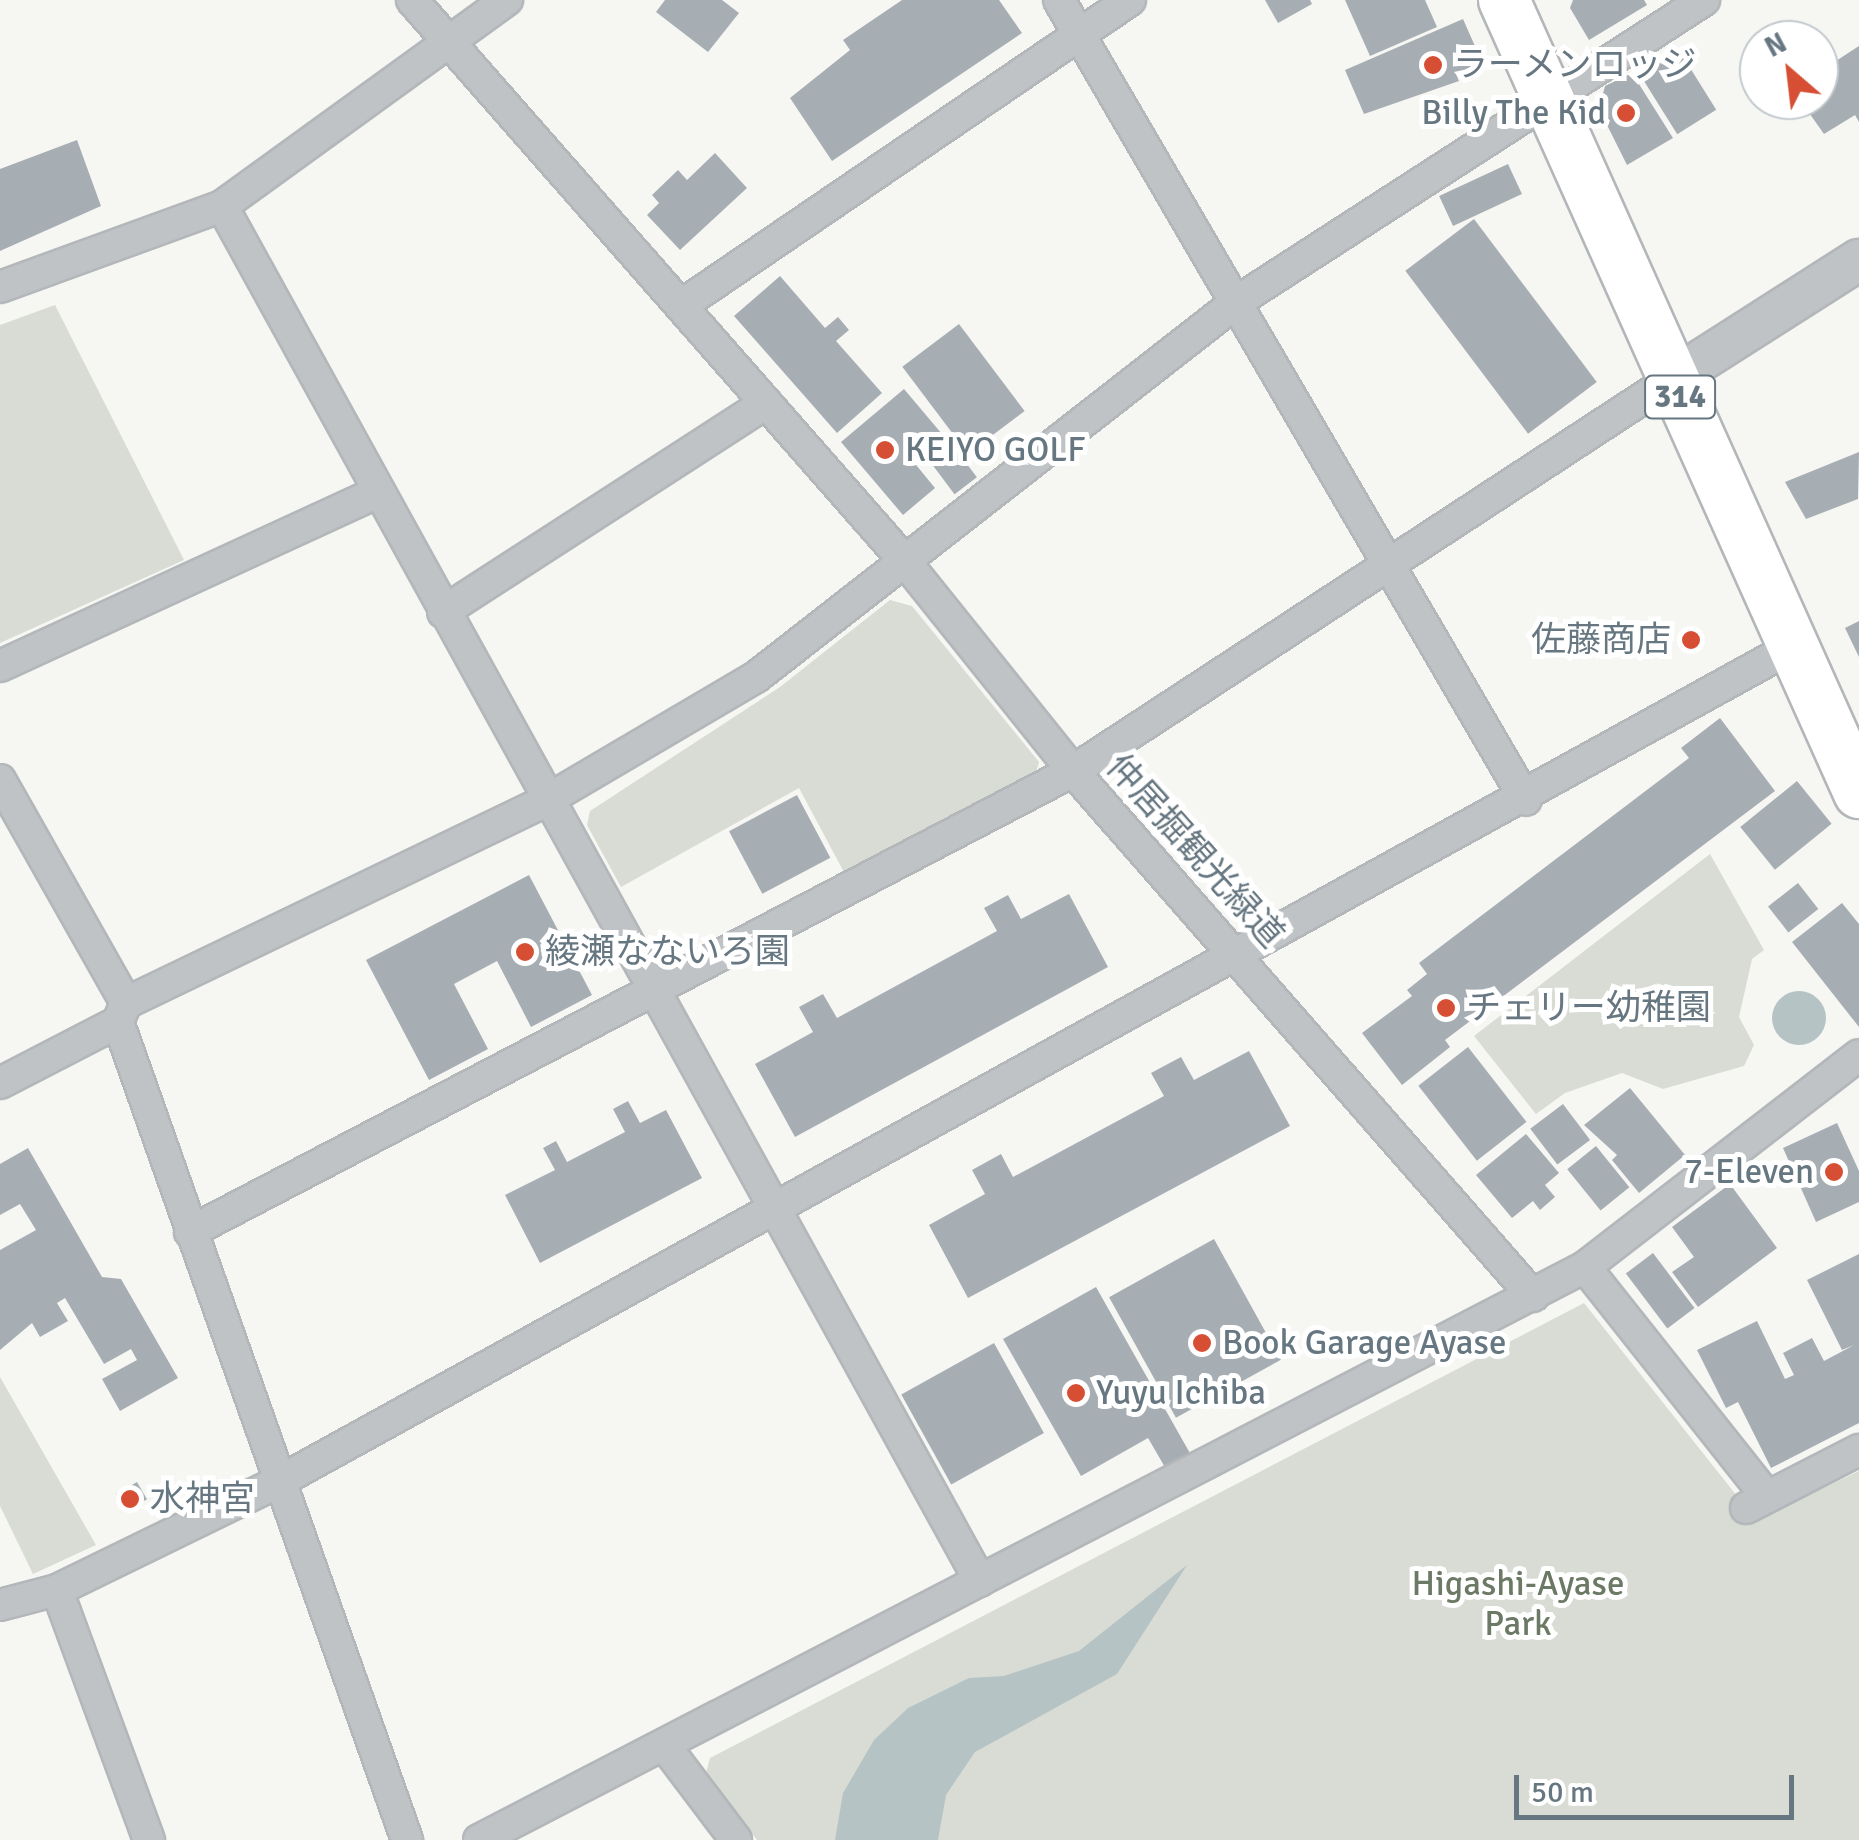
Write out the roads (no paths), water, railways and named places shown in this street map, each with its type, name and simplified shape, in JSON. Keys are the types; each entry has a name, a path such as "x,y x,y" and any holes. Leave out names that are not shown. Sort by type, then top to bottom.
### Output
{"main road":[{"name":"314","path":"1504,0 1859,793"}],"street":[{"path":"190,1232 1073,771 903,560 412,0"},
{"path":"0,287 222,206 508,0"},
{"path":"1059,0 1526,800"},
{"path":"682,305 1130,0"},
{"path":"0,1083 122,1012 548,800 756,677 1238,302 1704,0"},
{"path":"222,206 772,1212 980,1581"},
{"path":"1672,379 1859,260"},
{"name":"仲居掘観光緑道","path":"1533,1296 1240,956 1073,771 1672,379"},
{"path":"443,612 766,402"},
{"path":"0,666 378,492"},
{"path":"0,1605 58,1590 280,1481 1526,800 1792,647"},
{"path":"0,780 122,1012 190,1232 407,1840"},
{"path":"479,1840 1585,1267 1859,1054"},
{"path":"1585,1267 1756,1501 1859,1450"},
{"path":"58,1590 150,1840"},
{"path":"665,1746 736,1840"}],"place":[{"name":"ラーメンロッジ","path":"1433,65"},
{"name":"Billy The Kid","path":"1626,113"},
{"name":"KEIYO GOLF","path":"885,450"},
{"name":"佐藤商店","path":"1691,640"},
{"name":"綾瀬なないろ園","path":"525,952"},
{"name":"チェリー幼稚園","path":"1446,1008"},
{"name":"7-Eleven","path":"1834,1172"},
{"name":"Book Garage Ayase","path":"1202,1343"},
{"name":"Yuyu Ichiba","path":"1076,1393"},
{"name":"水神宮","path":"130,1499"}],"park label":[{"name":"Higashi-Ayase Park","path":"1518,1604"}]}
